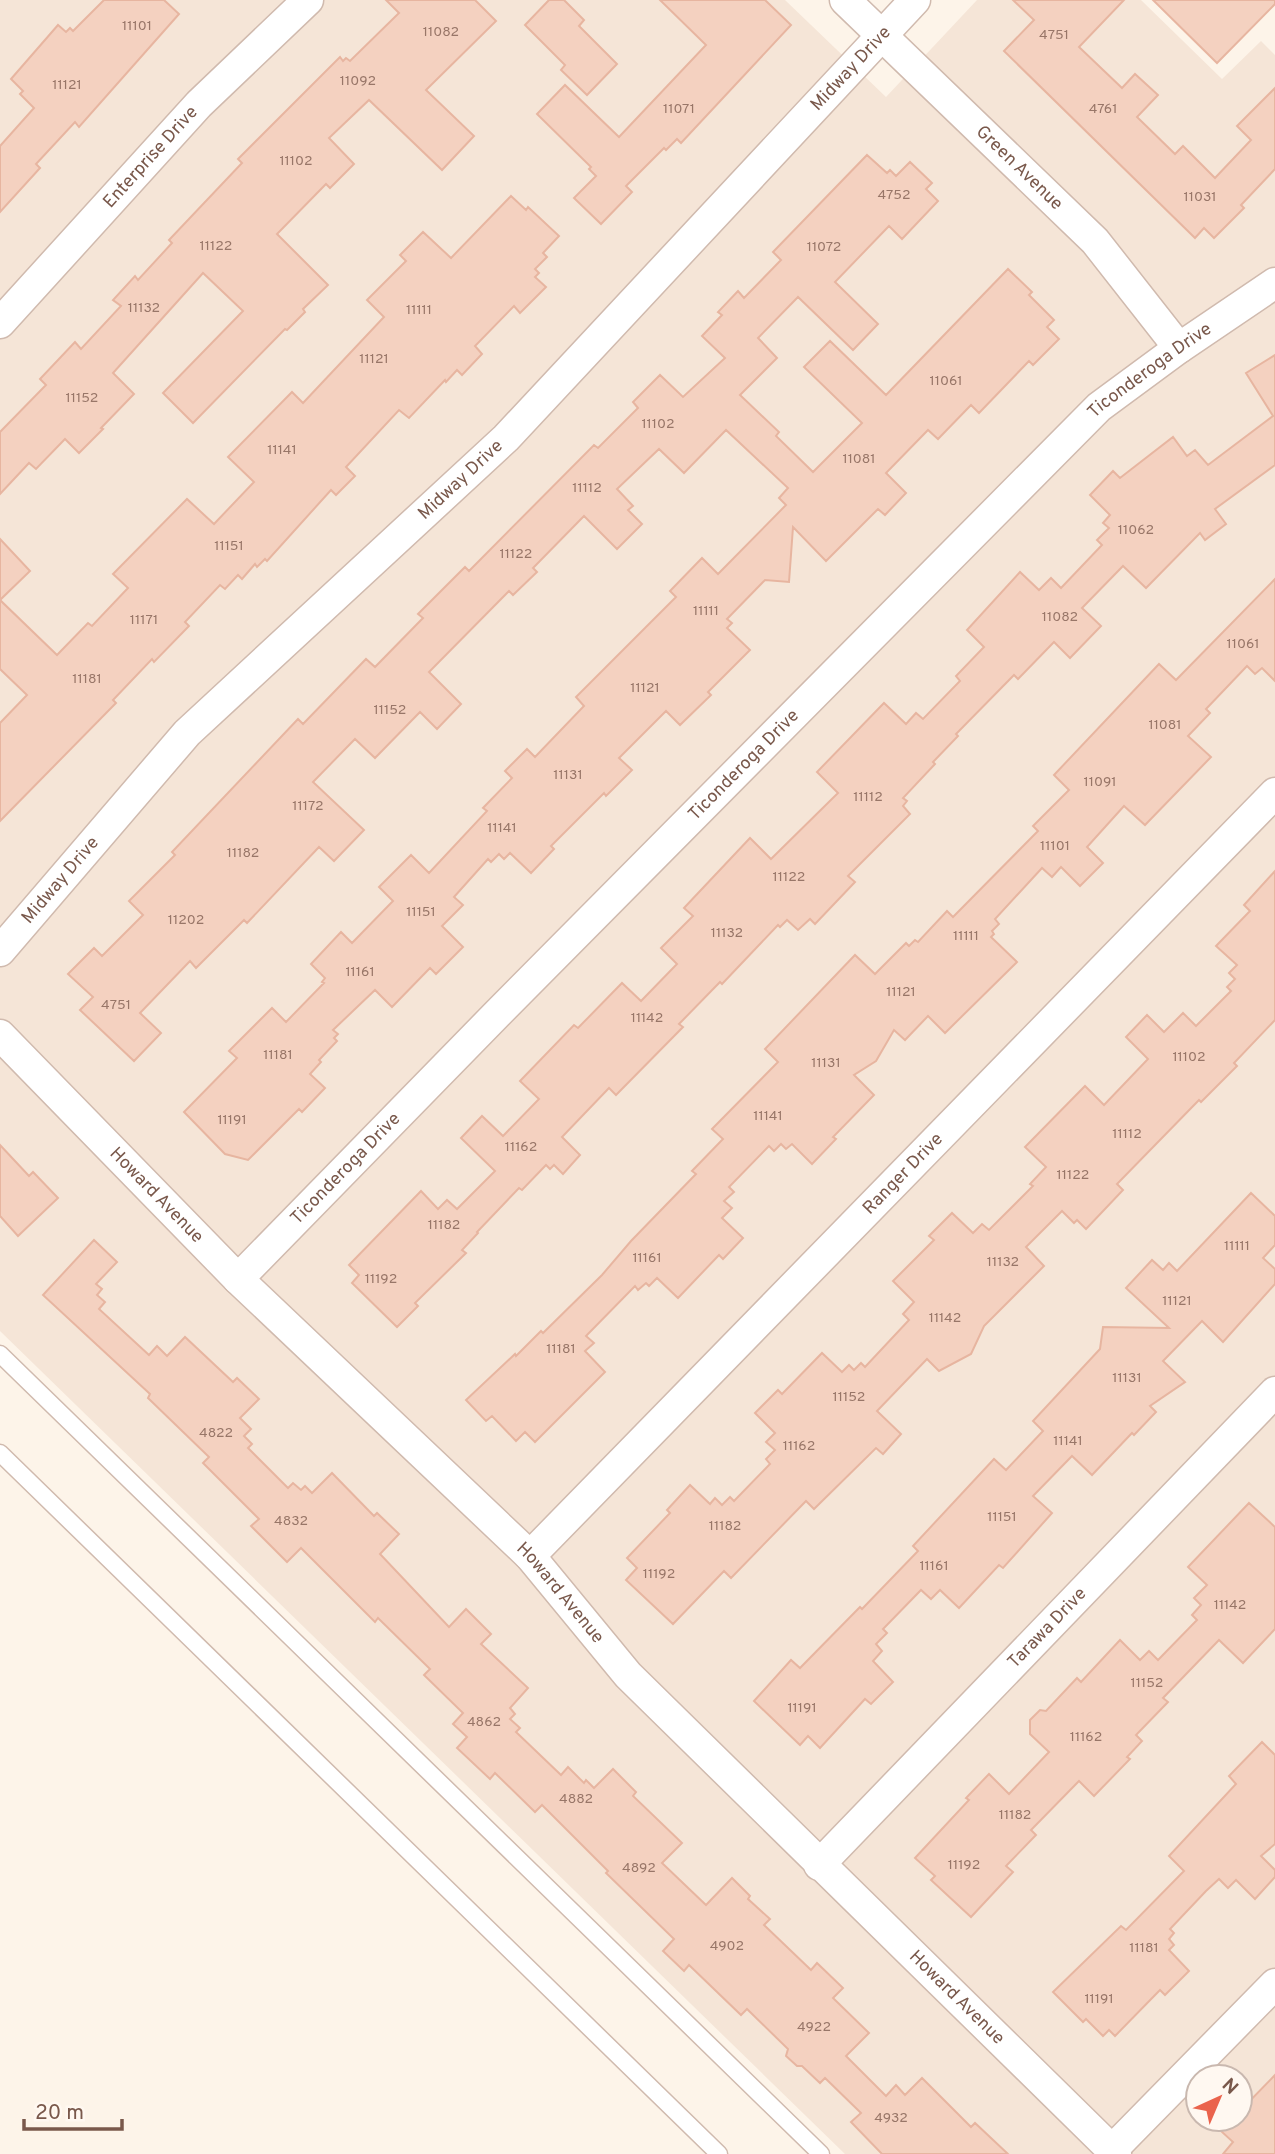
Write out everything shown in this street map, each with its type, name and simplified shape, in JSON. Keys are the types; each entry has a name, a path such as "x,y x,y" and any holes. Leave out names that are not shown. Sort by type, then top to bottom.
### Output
{"street":[{"name":"Enterprise Drive","path":"0,323 200,104 308,0"},
{"name":"Green Avenue","path":"845,0 1095,241 1179,348"},
{"name":"Midway Drive","path":"0,951 187,733 506,438 915,0"},
{"name":"Ticonderoga Drive","path":"238,1279 506,1004 1099,407 1179,348 1275,283"},
{"name":"Ranger Drive","path":"530,1556 1275,793"},
{"name":"Howard Avenue","path":"0,1035 238,1279 530,1556 628,1675 1114,2152"},
{"name":"Tarawa Drive","path":"819,1865 1275,1392"},
{"path":"1114,2152 1275,1984"}],"lane":[{"path":"0,1354 821,2154"},
{"path":"0,1453 719,2154"}],"shaded area":[{"path":"0,0 785,0 886,97 977,0 1141,0 1222,79 1261,41 1275,55 1275,2154 845,2154 0,1331"}],"building":[{"path":"104,0 164,0 179,14 79,127 75,122 36,164 40,168 0,212 0,146 34,108 20,94 23,91 11,79 58,25 66,32 70,28 73,31"},
{"path":"386,0 475,0 496,21 426,90 474,136 442,170 369,100 329,138 354,164 330,188 326,184 277,234 328,285 303,309 305,312 193,423 163,393 243,311 203,273 113,373 134,394 101,428 103,429 79,453 65,439 36,469 29,463 0,494 0,432 46,385 40,379 75,342 81,349 121,306 113,300 135,276 138,280 172,243 169,240 242,163 238,159 340,57 343,61 346,58 350,61 399,13"},
{"path":"549,0 564,0 584,20 579,26 617,64 587,95 561,70 565,65 525,25"},
{"path":"660,0 765,0 791,25 681,143 677,139 666,150 664,148 626,186 632,192 601,224 574,198 596,176 589,169 591,167 537,114 565,85 619,137 706,45"},
{"path":"1013,0 1124,0 1079,47 1122,88 1135,74 1158,95 1137,117 1175,154 1183,146 1215,178 1251,140 1237,126 1275,88 1275,169 1241,205 1244,208 1214,238 1204,228 1195,238 1004,51 1034,20"},
{"path":"1153,0 1275,0 1275,4 1217,63"},
{"path":"867,155 887,173 890,170 896,176 910,162 932,183 926,189 938,201 902,239 889,226 835,282 878,324 853,350 798,297 758,338 777,358 740,395 779,432 776,436 813,472 862,423 804,367 830,341 886,395 1008,269 1032,292 1029,295 1054,320 1047,327 1059,339 1033,365 1029,361 979,413 971,405 938,439 928,430 886,473 906,493 885,515 878,509 826,561 793,527 789,582 765,580 727,619 732,623 727,628 750,650 708,692 711,695 680,725 666,711 619,758 632,770 606,796 604,793 551,846 554,849 531,873 510,853 504,859 499,854 491,862 488,859 454,897 463,905 442,926 463,947 436,974 430,968 392,1007 375,990 333,1030 338,1034 334,1038 337,1041 310,1074 325,1088 302,1112 299,1109 248,1160 225,1154 184,1112 237,1058 229,1051 272,1008 286,1022 324,983 322,982 325,978 311,964 341,932 352,943 393,901 379,887 411,855 429,873 487,811 483,808 512,778 505,771 527,749 535,757 584,706 576,697 676,597 670,591 702,558 718,574 786,505 779,498 788,488 726,430 684,473 659,449 617,489 633,506 628,510 642,524 617,549 584,516 533,568 537,572 513,595 509,591 429,672 461,704 437,729 420,712 375,758 355,739 313,782 364,830 334,861 319,847 247,923 244,920 196,968 190,961 140,1013 161,1033 134,1061 80,1010 93,997 68,974 94,948 102,956 143,915 129,901 175,855 172,852 298,719 303,724 366,659 375,667 423,618 418,614 465,567 469,571 594,445 598,448 638,408 633,402 660,375 683,397 725,358 702,336 722,315 718,312 738,291 744,298 781,260 773,252"},
{"path":"511,196 526,210 528,207 559,236 543,253 547,257 535,269 539,273 535,277 546,287 520,313 514,306 475,346 482,354 462,375 457,370 409,418 399,410 346,467 355,476 336,495 331,490 267,561 265,559 257,567 255,564 242,579 238,575 225,589 220,585 185,622 189,626 154,662 152,659 113,700 116,703 0,821 0,723 27,695 0,669 0,600 57,655 88,623 92,626 128,588 113,574 187,499 214,524 254,482 228,457 292,392 303,403 384,317 367,300 406,261 400,255 423,232 451,258"},
{"path":"1275,355 1275,465 1215,509 1226,524 1205,540 1200,533 1146,588 1123,566 1082,608 1101,626 1070,658 1054,642 1018,679 1014,675 956,734 958,736 933,762 935,764 903,798 907,801 903,806 910,814 848,876 855,882 815,924 810,919 798,930 787,920 780,927 778,925 722,984 720,982 679,1024 683,1027 616,1095 609,1088 562,1137 580,1155 563,1174 554,1165 550,1169 546,1165 522,1190 519,1188 462,1250 466,1253 415,1303 418,1306 397,1327 352,1283 359,1275 349,1265 421,1191 438,1209 447,1200 457,1209 495,1171 461,1138 482,1116 503,1136 539,1099 520,1081 574,1025 578,1028 622,983 641,1001 677,964 661,948 693,916 684,908 750,838 771,859 838,793 817,772 884,703 906,724 916,713 923,719 960,681 956,676 984,647 967,630 1020,572 1039,590 1051,578 1061,588 1102,545 1097,540 1109,528 1103,523 1110,515 1090,495 1113,471 1120,478 1173,437 1187,456 1195,450 1208,465 1273,416 1246,373"},
{"path":"0,539 30,571 0,600"},
{"path":"1275,579 1275,681 1262,668 1255,674 1247,666 1206,709 1210,713 1188,736 1211,757 1145,825 1124,806 1087,847 1103,863 1080,886 1061,867 1052,877 1042,868 995,919 999,924 992,931 994,934 991,937 1017,962 945,1033 928,1016 905,1040 894,1030 876,1061 854,1075 874,1095 833,1137 836,1139 812,1164 792,1144 786,1149 781,1144 774,1151 769,1146 729,1187 734,1192 724,1201 732,1208 722,1218 743,1238 723,1259 719,1255 678,1298 657,1278 649,1286 646,1283 638,1290 635,1286 586,1336 594,1343 585,1351 605,1372 535,1442 525,1432 516,1441 492,1416 486,1421 466,1400 541,1331 543,1333 602,1275 696,1174 692,1171 723,1139 712,1129 778,1062 765,1049 855,955 875,974 906,943 909,946 915,940 918,942 947,911 953,917 1038,831 1033,826 1069,790 1054,775 1159,664 1176,680"},
{"path":"1275,871 1275,1020 1234,1063 1237,1066 1201,1102 1199,1100 1117,1184 1123,1190 1086,1229 1077,1220 1074,1223 1062,1211 1026,1247 1044,1266 984,1326 971,1354 939,1371 927,1359 877,1411 901,1434 883,1454 876,1448 814,1509 806,1501 731,1578 724,1571 673,1624 626,1580 637,1568 627,1558 670,1513 667,1510 690,1485 710,1504 715,1498 722,1505 730,1497 734,1501 770,1464 766,1459 775,1450 766,1442 775,1433 755,1413 778,1390 782,1394 822,1353 842,1372 849,1365 854,1370 861,1363 865,1367 909,1320 903,1314 914,1302 893,1281 934,1240 929,1236 952,1213 973,1233 982,1224 989,1230 1033,1186 1030,1184 1046,1167 1025,1147 1085,1086 1104,1105 1148,1059 1126,1037 1147,1015 1164,1032 1183,1013 1196,1026 1231,991 1227,987 1235,979 1229,973 1237,965 1216,946 1250,911 1244,905"},
{"path":"0,1145 29,1176 33,1172 58,1198 18,1236 0,1216"},
{"path":"1251,1193 1275,1216 1275,1245 1263,1258 1275,1269 1275,1284 1223,1342 1202,1321 1163,1361 1185,1382 1150,1406 1156,1412 1092,1475 1072,1456 1033,1496 1052,1513 1003,1568 999,1565 959,1608 940,1590 931,1599 921,1590 883,1629 887,1633 876,1644 882,1651 873,1661 893,1682 871,1704 865,1699 820,1748 808,1736 800,1745 754,1701 791,1660 800,1668 860,1607 862,1609 918,1551 913,1546 994,1459 1006,1470 1043,1431 1033,1421 1100,1349 1103,1327 1169,1328 1126,1288 1152,1260 1163,1270 1169,1263 1177,1271"},
{"path":"94,1240 117,1262 96,1284 102,1289 97,1295 105,1302 99,1309 149,1355 157,1346 167,1356 185,1337 233,1382 237,1378 259,1399 240,1418 251,1429 244,1436 252,1444 248,1448 288,1488 293,1483 301,1490 305,1486 312,1493 332,1473 374,1516 377,1513 399,1534 380,1554 449,1627 466,1609 491,1634 481,1644 528,1688 510,1708 515,1714 510,1719 520,1728 516,1732 561,1775 568,1767 584,1783 586,1780 594,1788 613,1769 636,1792 633,1796 682,1843 662,1863 706,1905 732,1878 750,1896 748,1899 770,1919 764,1925 811,1970 817,1963 843,1988 833,1998 869,2033 846,2056 886,2096 896,2085 905,2095 922,2078 971,2127 975,2123 1008,2154 882,2154 851,2122 861,2113 825,2078 820,2083 802,2066 797,2066 786,2056 788,2049 747,2009 741,2015 689,1965 684,1971 663,1951 674,1939 606,1873 608,1871 542,1805 535,1812 495,1773 490,1779 457,1748 467,1737 453,1724 463,1713 424,1675 430,1669 378,1618 375,1622 301,1548 287,1562 251,1526 259,1519 203,1463 209,1457 148,1398 150,1394 43,1295"},
{"path":"1249,1503 1275,1527 1275,1629 1243,1663 1219,1640 1163,1698 1168,1702 1136,1735 1142,1741 1127,1757 1130,1759 1094,1796 1079,1781 1031,1830 1036,1835 1006,1866 1013,1872 971,1917 931,1880 935,1876 915,1858 969,1800 966,1798 989,1774 1009,1794 1049,1752 1030,1734 1030,1720 1040,1710 1046,1711 1077,1678 1081,1682 1120,1640 1140,1660 1149,1651 1158,1660 1197,1620 1192,1615 1201,1605 1194,1598 1207,1585 1188,1567"},
{"path":"1262,1742 1275,1755 1275,1844 1261,1856 1275,1870 1275,1877 1255,1899 1236,1880 1228,1888 1219,1879 1206,1891 1170,1929 1174,1933 1169,1939 1174,1945 1169,1950 1189,1971 1165,1995 1160,1990 1115,2036 1109,2030 1103,2036 1086,2019 1083,2022 1053,1992 1121,1926 1126,1930 1184,1871 1169,1856 1236,1784 1229,1776"},
{"path":"1275,2075 1275,2154 1223,2154 1233,2142 1223,2133 1254,2133 1254,2097"}]}
